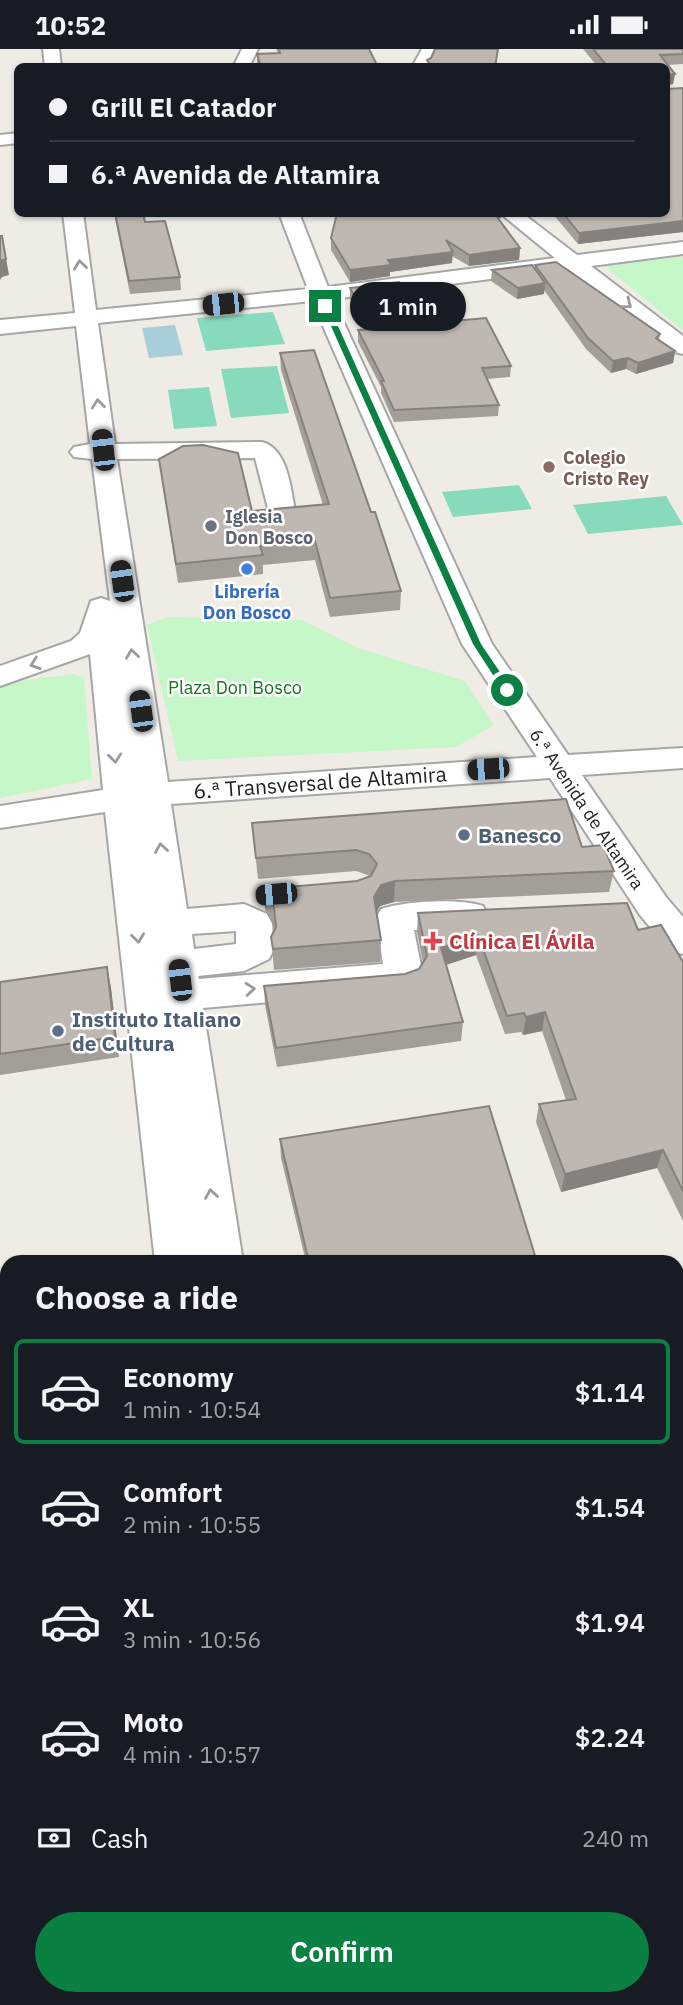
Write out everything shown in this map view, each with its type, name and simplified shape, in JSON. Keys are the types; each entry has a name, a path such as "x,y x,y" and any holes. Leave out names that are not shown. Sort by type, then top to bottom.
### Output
{"street":[{"path":"73,217 78,318 137,796 176,1255"},
{"name":"6.ª Avenida de Altamira","path":"291,217 320,294 477,644 653,906 683,941"},
{"path":"514,217 683,347"},
{"path":"54,227 78,318"},
{"path":"0,327 320,294 683,248"},
{"path":"93,451 262,450 270,459 283,516"},
{"path":"93,451 102,617 137,796 171,913 221,1255"},
{"path":"0,677 81,647 93,637 102,617"},
{"name":"6.ª Transversal de Altamira","path":"0,817 137,796 683,758"},
{"path":"171,913 263,895"},
{"path":"612,908 653,906"},
{"path":"171,913 244,918 254,922 256,949 244,957 180,980"},
{"path":"180,980 404,976 394,918 503,913"}],"green space":[{"path":"683,257 683,331 604,265"},
{"path":"273,312 285,344 206,351 197,318"},
{"path":"277,366 289,413 231,418 221,369"},
{"path":"209,387 217,426 174,429 168,390"},
{"path":"519,485 532,509 453,517 442,492"},
{"path":"666,496 683,525 588,534 573,505"},
{"name":"Plaza Don Bosco","path":"167,617 302,620 358,648 465,681 494,725 456,747 178,761 147,625"},
{"path":"72,674 84,677 92,779 0,798 0,684"}],"water":[{"path":"175,325 183,355 149,358 142,328"}],"building":[{"path":"279,49 369,49 376,63 260,63 257,54 280,53"},
{"path":"435,49 498,49 496,63 429,63 427,60"},
{"path":"593,49 683,49 683,54 660,55 666,63 605,63"},
{"path":"683,88 683,221 579,233 566,217 670,217 670,89"},
{"path":"116,217 144,217 145,222 165,221 180,277 129,281"},
{"path":"336,217 497,217 520,248 469,255 446,240 453,252 388,260 391,265 350,270 331,238"},
{"path":"0,236 6,259 0,261"},
{"path":"556,262 660,334 656,338 675,351 638,363 628,358 613,361 588,338 535,265"},
{"path":"532,265 545,283 518,288 492,270"},
{"path":"399,282 421,324 486,318 511,366 482,368 499,405 394,410 381,381 384,381 358,330 371,329 350,288"},
{"path":"314,350 371,512 375,512 401,591 330,598 315,541 260,546 263,555 176,564 159,459 183,446 203,445 238,453 252,511 329,504 280,353"},
{"path":"566,799 582,847 603,845 614,871 395,881 381,885 374,897 381,940 273,949 271,937 276,927 274,907 264,889 357,881 371,876 377,864 369,854 356,850 256,858 252,823"},
{"path":"627,903 638,930 661,925 683,962 683,1191 663,1150 565,1174 539,1104 576,1099 545,1012 526,1017 524,1013 507,1016 478,935 441,948 463,1022 276,1048 264,986 405,974 419,969 427,956 418,913"},
{"name":"Instituto Italiano de Cultura","path":"107,967 115,1037 0,1054 0,982"},
{"path":"489,1106 535,1255 307,1255 280,1139"}],"place":[{"name":"Colegio Cristo Rey","path":"549,467"},
{"name":"Iglesia Don Bosco","path":"211,526"},
{"name":"Librería Don Bosco","path":"247,569"},
{"name":"Banesco","path":"464,835"},
{"name":"Clínica El Ávila","path":"433,941"},
{"name":"Instituto Italiano de Cultura","path":"58,1031"}],"route":[{"path":"325,306 477,644 507,690"}]}
